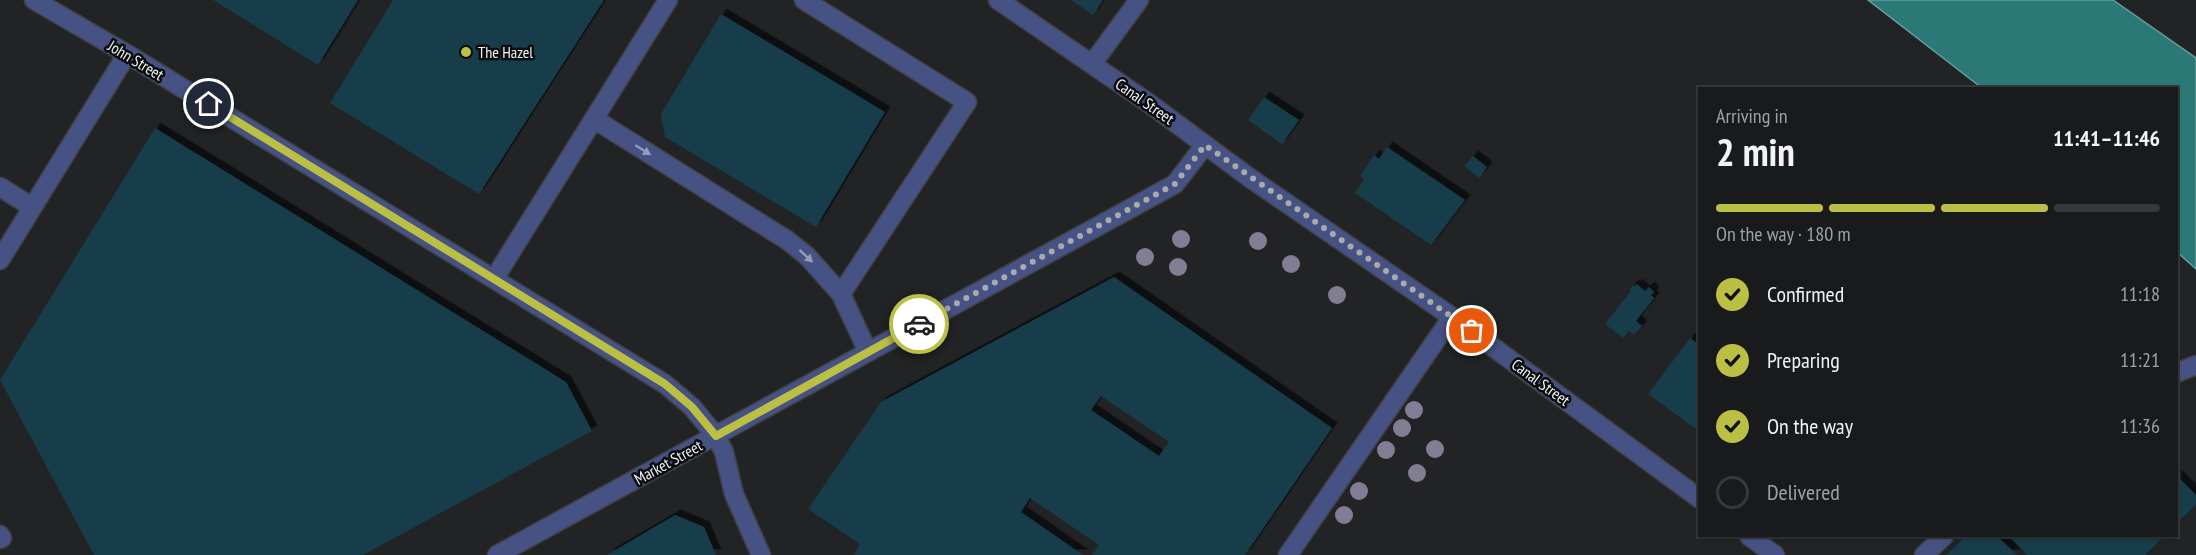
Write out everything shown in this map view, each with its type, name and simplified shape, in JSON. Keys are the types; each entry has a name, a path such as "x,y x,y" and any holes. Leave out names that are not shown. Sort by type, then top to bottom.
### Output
{"street":[{"name":"John Street","path":"34,0 128,54 665,384 692,407 716,436 724,452 732,487 761,555"},
{"path":"494,279 668,0"},
{"path":"804,0 968,102 841,294"},
{"name":"Canal Street","path":"998,0 1452,317 1698,498"},
{"path":"1092,64 1139,0"},
{"path":"0,260 128,54"},
{"path":"594,119 787,240 807,256 841,294 868,352"},
{"name":"Market Street","path":"497,555 1175,184 1205,145"},
{"path":"0,188 32,207"},
{"path":"1288,555 1452,317"},
{"path":"2178,372 2196,366"},
{"path":"1750,537 1775,555"},
{"path":"1924,555 1943,537"}],"water":[{"path":"1868,0 2113,0 2196,58 2196,269 2178,253 2178,87 1981,87"}],"building":[{"path":"213,0 358,0 318,65"},
{"name":"The Hazel","path":"393,0 604,0 479,194 330,103"},
{"path":"1071,0 1103,0 1093,15"},
{"path":"721,14 885,112 816,227 665,137 661,114"},
{"path":"1264,97 1299,120 1282,144 1248,120"},
{"path":"155,128 566,382 592,431 363,555 94,555 0,380"},
{"path":"1387,147 1465,200 1431,245 1355,193 1364,179 1360,176 1374,155 1379,159"},
{"path":"1473,156 1487,167 1479,178 1464,166"},
{"path":"1114,277 1332,428 1245,555 1092,555 1099,545 1030,498 1021,512 1083,555 856,555 854,553 860,544 808,509 881,402","holes":["1101,396 1169,442 1159,456 1091,410"]},
{"path":"1637,284 1645,291 1649,287 1654,292 1651,295 1654,298 1636,321 1642,326 1634,335 1629,331 1623,338 1605,324 1631,291 1629,290 1633,285 1635,287"},
{"path":"1690,338 1698,344 1698,431 1648,394"},
{"path":"2178,477 2196,495 2196,505 2178,522"},
{"path":"675,515 704,527 716,555 607,555"},
{"path":"1965,537 1998,537 2017,555 1946,555"},
{"path":"2010,537 2164,537 2145,555 2027,555"}],"way so far":[{"path":"919,324 1175,184 1205,145 1472,331"}],"place":[{"name":"The Hazel","path":"466,52"}],"route":[{"path":"209,104 665,384 692,407 716,436 919,324"}]}
